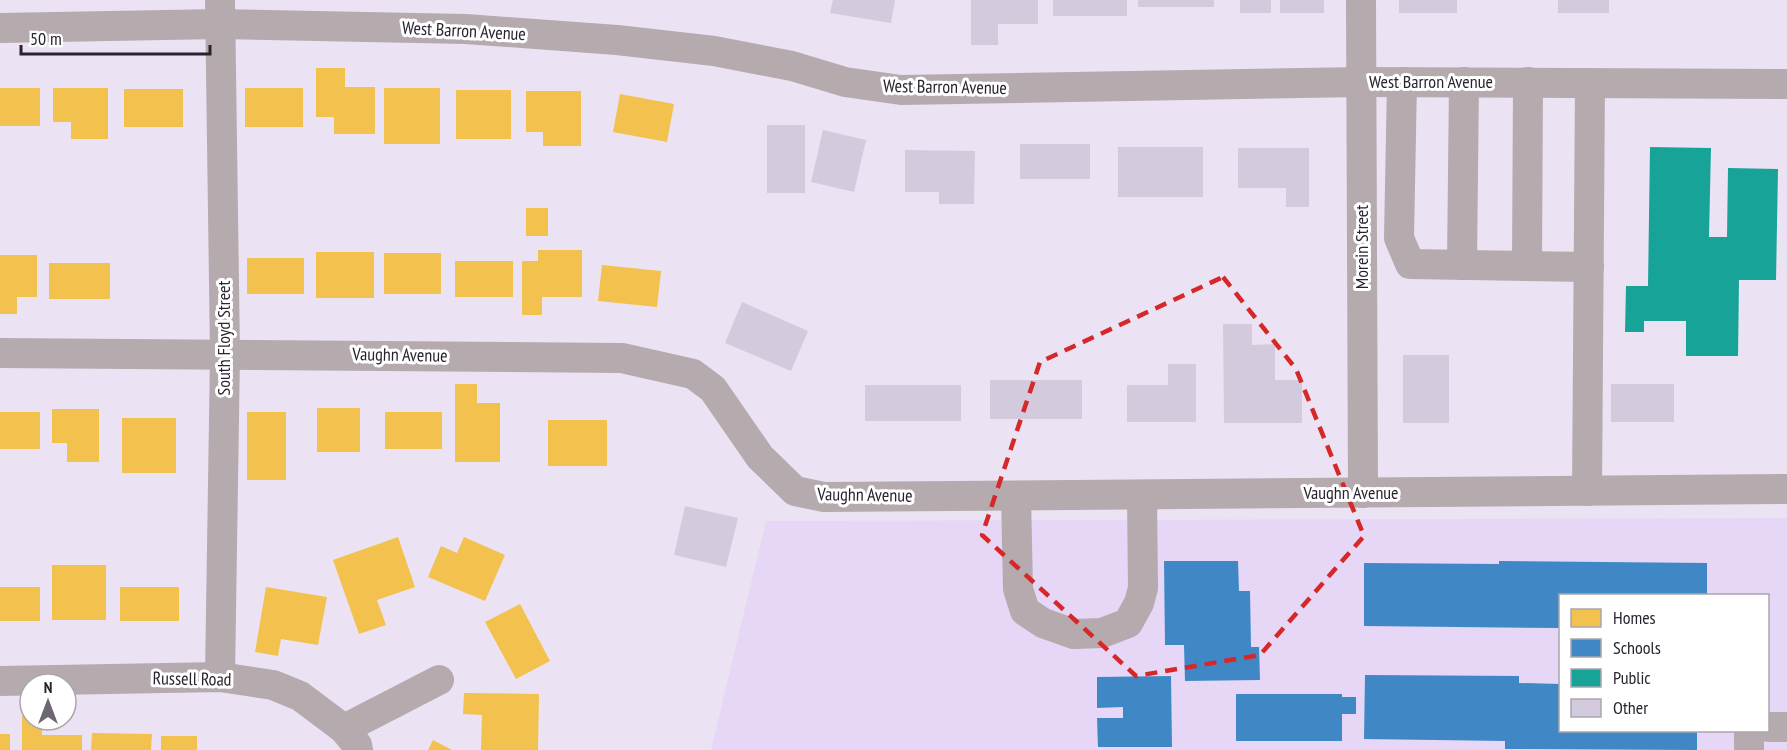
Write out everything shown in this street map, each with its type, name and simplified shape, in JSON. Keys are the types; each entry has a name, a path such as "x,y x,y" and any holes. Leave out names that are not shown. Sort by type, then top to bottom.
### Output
{"street":[{"name":"Morein Street","path":"1361,0 1363,493"},
{"name":"West Barron Avenue","path":"0,28 220,12 617,40 714,51 792,66 845,82 901,90 1362,82 1787,84"},
{"name":"South Floyd Street","path":"220,12 225,354 220,676"},
{"path":"1402,82 1399,238 1410,264 1589,267"},
{"path":"1462,265 1464,82"},
{"path":"1527,266 1528,82"},
{"path":"1587,491 1590,83"},
{"name":"Vaughn Avenue","path":"0,353 622,358 693,374 713,389 759,458 795,491 824,497 1787,489"},
{"path":"1016,496 1018,590 1025,611 1043,623 1074,634 1102,633 1128,622 1139,603 1143,588 1142,495"},
{"name":"Russell Road","path":"0,681 220,676 273,685 300,696 351,739"},
{"path":"351,739 439,680"},
{"path":"1769,727 1787,727"},
{"path":"1749,732 1749,750"}],"highlighted area":[{"path":"1223,277 1296,369 1364,536 1260,655 1136,676 982,535 1040,362"}],"shaded area":[{"path":"1787,518 1787,750 711,750 766,521"}],"building: Homes":[{"path":"316,68 345,68 345,87 375,87 375,134 334,134 334,117 316,117"},
{"path":"0,88 40,88 40,126 0,126"},
{"path":"53,88 108,88 108,139 71,139 71,122 53,122"},
{"path":"245,88 303,88 303,127 245,127"},
{"path":"384,88 440,88 440,144 384,144"},
{"path":"124,89 183,89 183,127 124,127"},
{"path":"456,90 511,90 511,139 456,139"},
{"path":"526,91 581,91 581,146 543,146 543,132 526,132"},
{"path":"620,94 674,104 667,142 613,132"},
{"path":"526,208 548,208 548,236 526,236"},
{"path":"538,250 582,250 582,297 542,297 542,315 522,315 522,261 538,261"},
{"path":"316,252 374,252 374,298 316,298"},
{"path":"384,253 441,253 441,294 384,294"},
{"path":"0,255 37,255 37,297 17,297 17,314 0,314"},
{"path":"247,258 304,258 304,294 247,294"},
{"path":"455,261 513,261 513,297 455,297"},
{"path":"49,263 110,263 110,299 49,299"},
{"path":"602,265 661,271 657,307 598,301"},
{"path":"455,384 477,384 477,403 500,403 500,462 455,462"},
{"path":"317,408 360,408 360,452 317,452"},
{"path":"52,409 99,409 99,462 67,462 67,443 52,443"},
{"path":"0,412 40,412 40,449 0,449"},
{"path":"247,412 286,412 286,480 247,480"},
{"path":"385,412 442,412 442,449 385,449"},
{"path":"122,418 176,418 176,473 122,473"},
{"path":"548,420 607,420 607,466 548,466"},
{"path":"398,537 415,587 377,600 386,625 359,634 333,560"},
{"path":"464,537 505,555 485,601 428,577 441,546 457,553"},
{"path":"52,565 106,565 106,620 52,620"},
{"path":"0,587 40,587 40,621 0,621"},
{"path":"120,587 179,587 179,621 120,621"},
{"path":"266,587 327,597 318,645 281,639 278,656 255,652"},
{"path":"520,604 550,661 516,679 485,622"},
{"path":"464,693 539,694 538,750 481,750 482,715 463,714"},
{"path":"22,732 42,732 42,735 82,735 82,750 22,750"},
{"path":"92,733 152,734 151,750 91,750"},
{"path":"0,734 10,734 10,750 0,750"},
{"path":"161,736 197,736 197,750 161,750"},
{"path":"433,740 452,750 428,750"}],"building: Schools":[{"path":"1164,561 1238,561 1239,591 1250,591 1251,647 1259,647 1260,680 1185,681 1184,645 1165,645"},
{"path":"1499,561 1707,563 1707,594 1559,594 1559,628 1364,626 1364,563 1499,564"},
{"path":"1365,675 1519,676 1519,683 1559,684 1559,732 1697,732 1697,750 1505,749 1505,741 1364,739"},
{"path":"1171,676 1172,747 1098,747 1097,718 1123,718 1123,707 1097,708 1097,677"},
{"path":"1236,694 1342,694 1342,697 1356,697 1356,714 1342,714 1342,741 1236,741"}],"building: Public":[{"path":"1650,147 1711,148 1709,237 1727,237 1728,168 1778,169 1776,280 1739,280 1738,356 1686,356 1686,321 1644,321 1644,332 1625,332 1626,286 1648,286"}],"building: Other":[{"path":"833,0 895,0 891,23 830,13"},
{"path":"971,0 1038,0 1038,24 998,24 998,45 971,45"},
{"path":"1053,0 1127,0 1127,16 1053,16"},
{"path":"1138,0 1214,0 1214,7 1138,7"},
{"path":"1240,0 1271,0 1271,13 1240,13"},
{"path":"1280,0 1324,0 1324,13 1280,13"},
{"path":"1399,0 1457,0 1457,13 1399,13"},
{"path":"1558,0 1609,0 1609,13 1558,13"},
{"path":"767,125 805,125 805,193 767,193"},
{"path":"823,130 866,140 854,192 811,182"},
{"path":"1020,144 1090,144 1090,179 1020,179"},
{"path":"1118,147 1203,147 1203,197 1118,197"},
{"path":"1238,148 1309,148 1309,207 1286,207 1286,188 1238,188"},
{"path":"905,150 975,151 974,204 939,204 939,192 905,192"},
{"path":"742,302 808,331 791,371 725,343"},
{"path":"1223,324 1252,324 1252,345 1275,344 1275,380 1302,380 1302,423 1224,423"},
{"path":"1403,355 1449,355 1449,423 1403,423"},
{"path":"1168,364 1196,364 1196,422 1127,422 1127,385 1168,385"},
{"path":"990,380 1082,380 1082,419 990,419"},
{"path":"1611,384 1674,384 1674,422 1611,422"},
{"path":"865,385 961,385 961,421 865,421"},
{"path":"685,506 738,518 726,567 674,555"}]}
